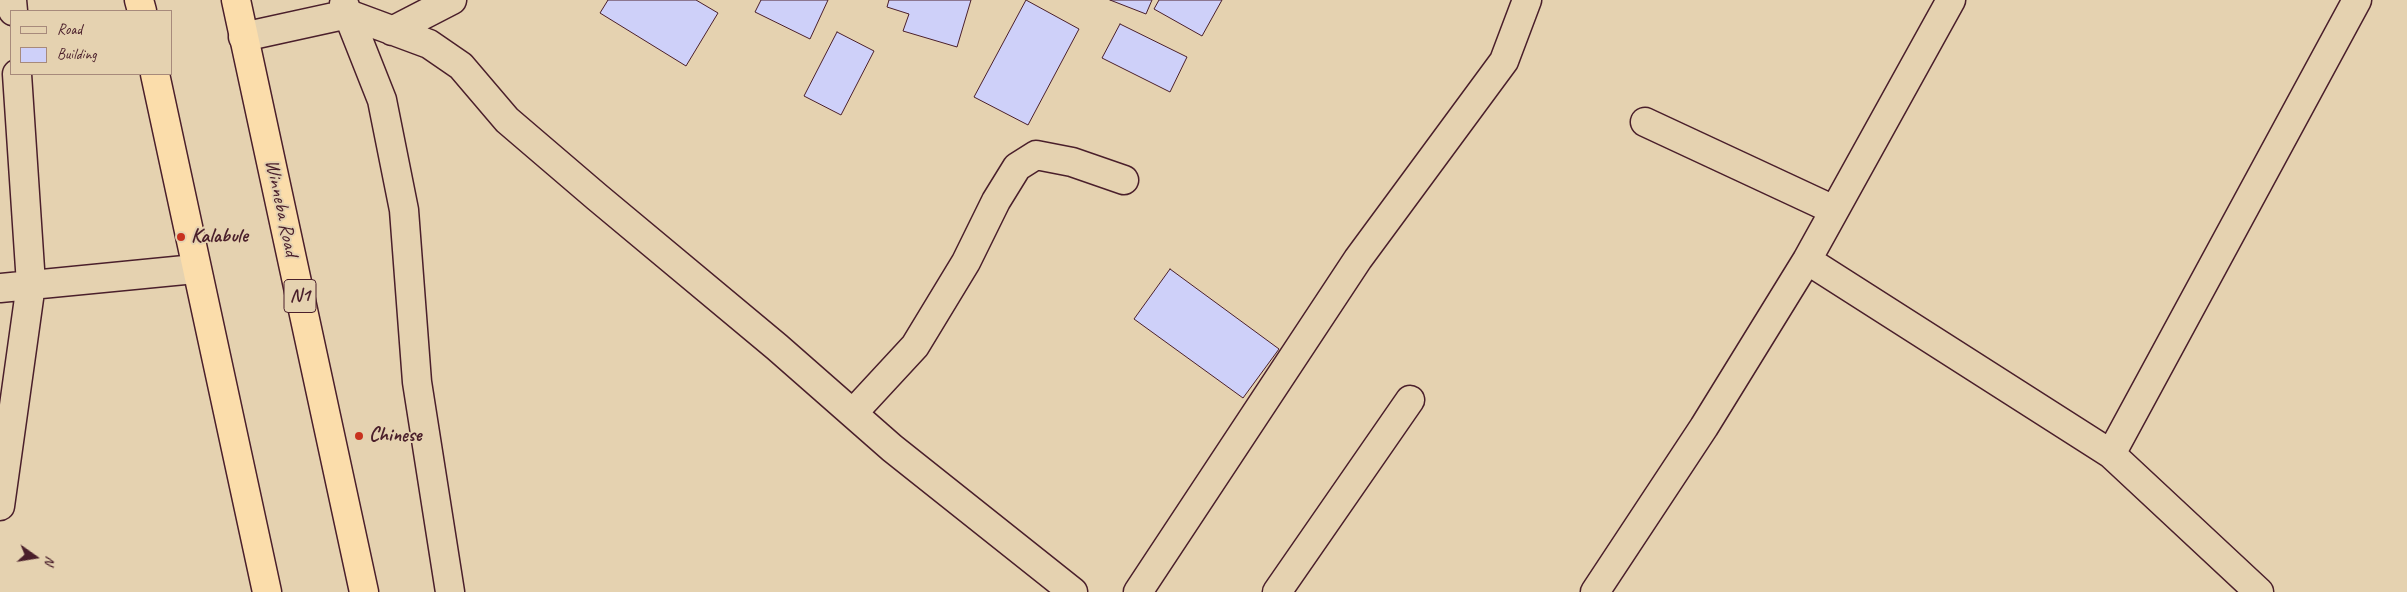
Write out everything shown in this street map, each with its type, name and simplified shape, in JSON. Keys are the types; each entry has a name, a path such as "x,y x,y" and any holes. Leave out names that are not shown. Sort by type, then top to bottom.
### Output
{"highway":[{"name":"Winneba Road","path":"236,0 364,592"},
{"path":"155,75 267,592"}],"street":[{"path":"392,31 452,0"},
{"path":"1138,592 1358,259 1504,61 1526,0"},
{"path":"1594,592 1704,427 1807,260 1951,0"},
{"path":"2111,454 2357,0"},
{"path":"243,37 345,7 392,31 429,44 461,66 507,120 892,448 1073,592"},
{"path":"345,7 382,100 404,210 417,382 450,592"},
{"path":"0,506 31,284 17,75"},
{"path":"1645,122 1834,210"},
{"path":"853,413 915,346 966,262 996,201 1017,168 1036,155 1072,162 1124,180"},
{"path":"1807,260 2111,454 2259,592"},
{"path":"0,288 196,269"},
{"path":"1277,592 1410,400"}],"building":[{"path":"608,0 696,0 718,13 686,66 600,13"},
{"path":"761,0 828,0 810,39 755,12"},
{"path":"889,0 971,0 957,47 903,31 909,14 887,7"},
{"path":"1026,0 1079,29 1028,125 974,97"},
{"path":"1110,0 1152,0 1146,14"},
{"path":"1159,0 1222,0 1202,36 1154,9"},
{"path":"1120,24 1187,57 1170,92 1102,58"},
{"path":"837,32 874,51 841,115 804,96"},
{"path":"1170,269 1279,349 1243,398 1134,319"}],"place":[{"name":"Kalabule","path":"181,237"},
{"name":"Chinese","path":"359,436"}]}
